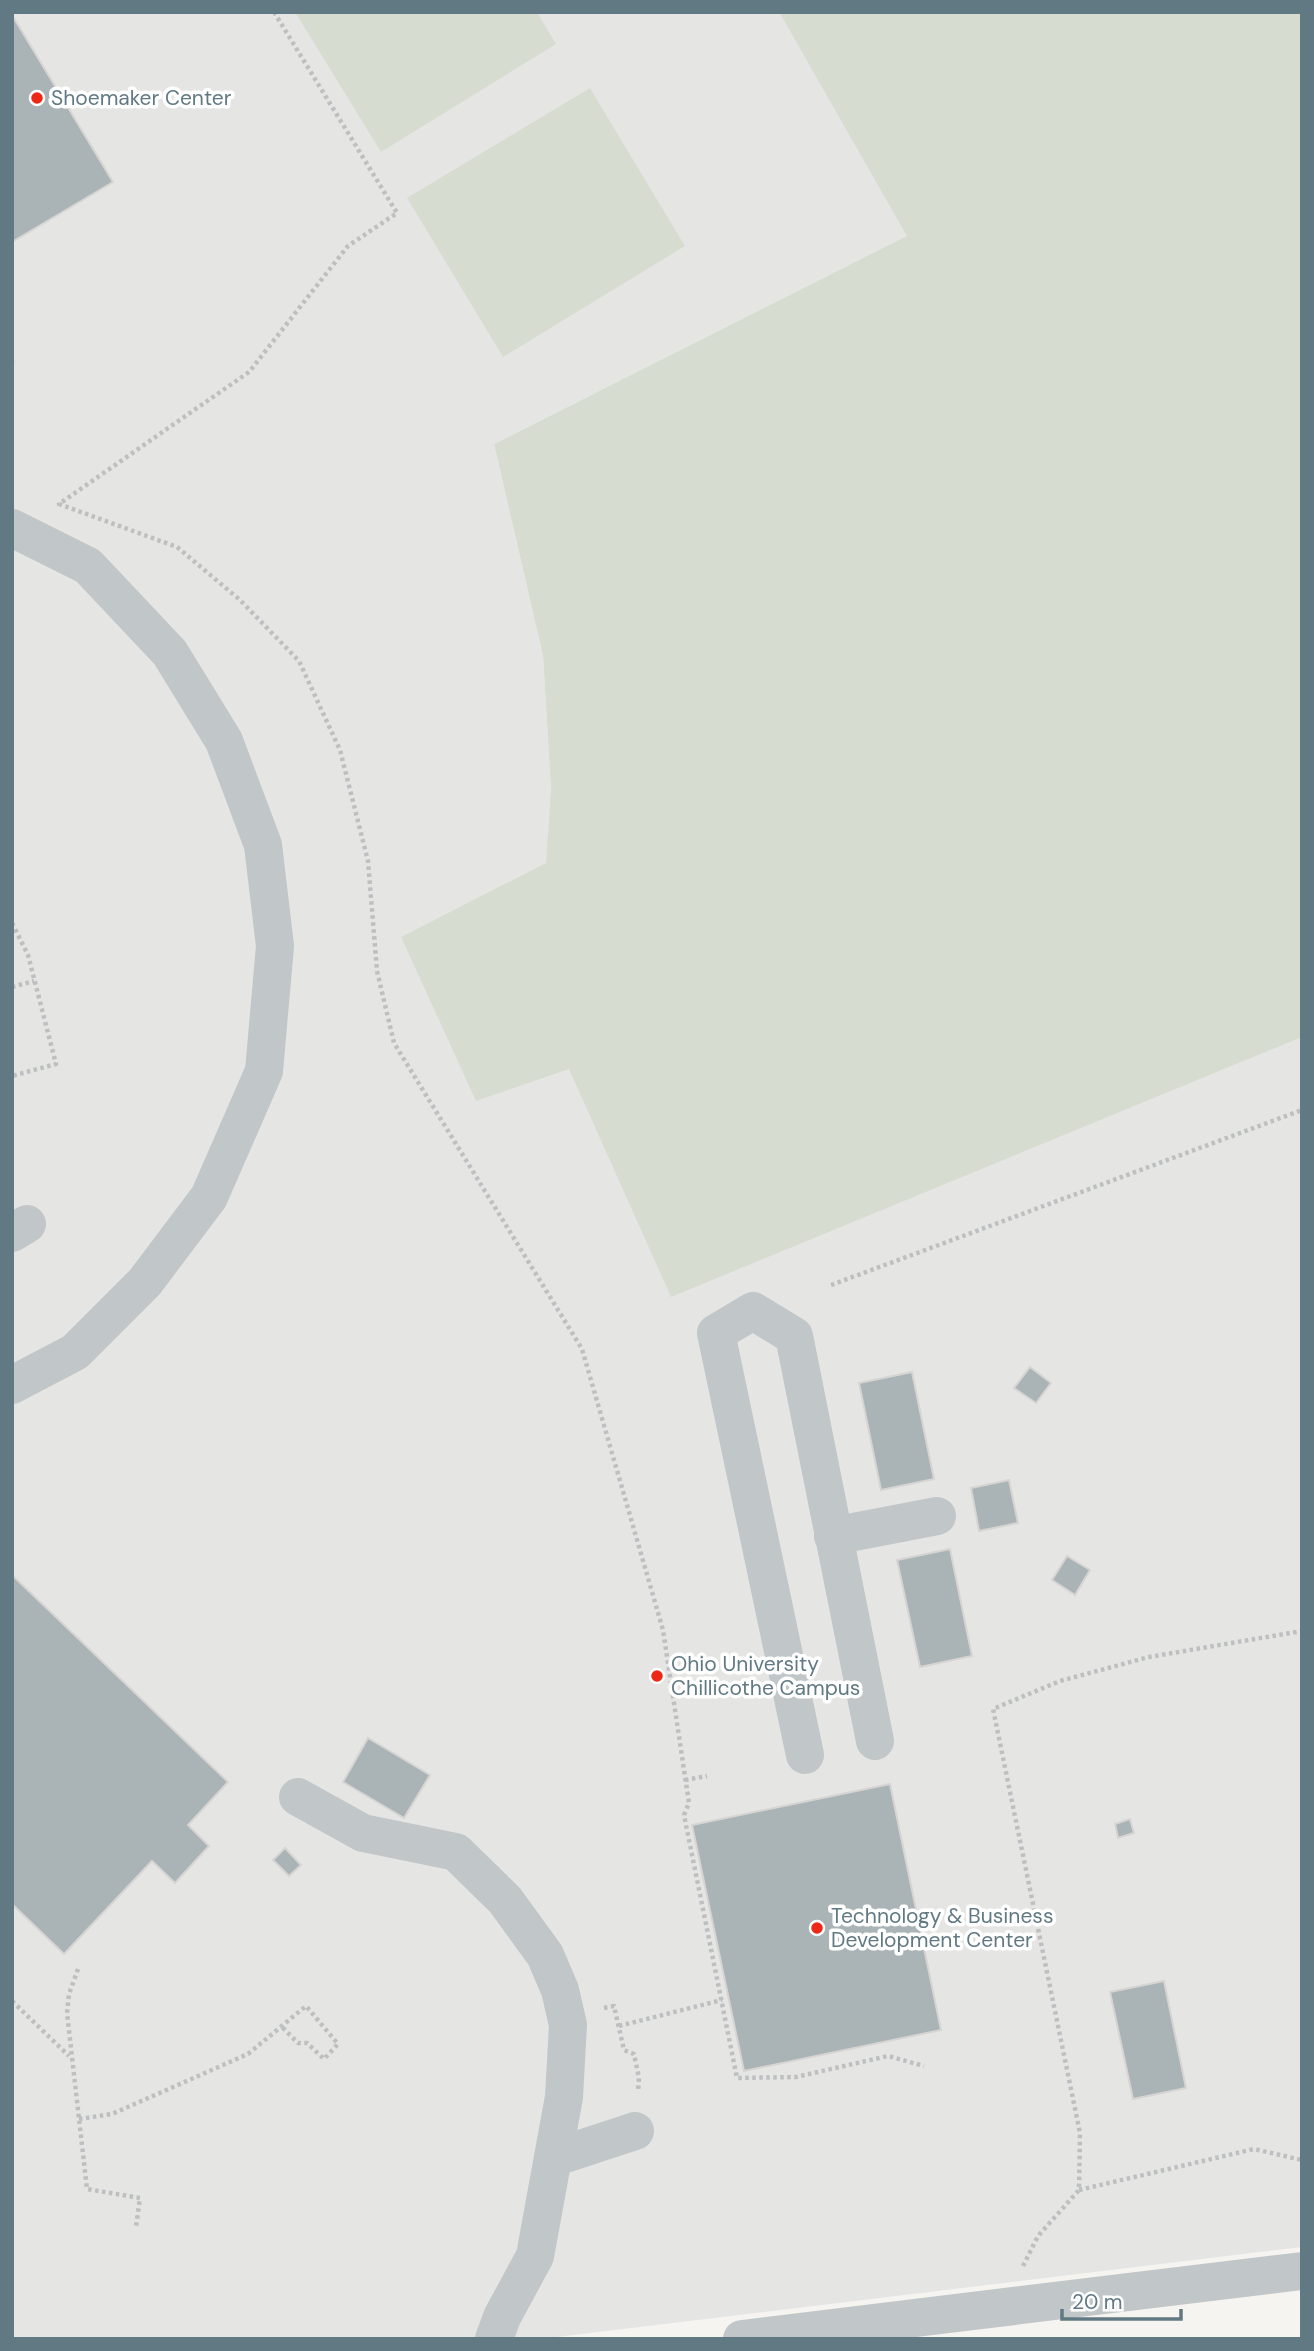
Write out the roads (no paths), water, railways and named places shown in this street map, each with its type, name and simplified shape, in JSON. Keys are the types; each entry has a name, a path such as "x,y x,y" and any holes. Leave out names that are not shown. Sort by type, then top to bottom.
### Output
{"street":[{"path":"12,528 88,566 170,653 224,741 263,845 275,946 264,1071 209,1197 145,1282 75,1352 12,1385"},
{"path":"805,1755 716,1333 753,1311 794,1336 876,1741"},
{"path":"833,1536 937,1516"},
{"path":"298,1797 363,1833 456,1852 505,1900 545,1955 560,1990 568,2025 564,2096 535,2256 502,2317 494,2339"},
{"path":"553,2158 635,2131"},
{"path":"742,2339 1302,2272"}],"place":[{"name":"Shoemaker Center","path":"37,98"},
{"name":"Ohio University Chillicothe Campus","path":"657,1676"},
{"name":"Technology & Business Development Center","path":"817,1928"}]}
